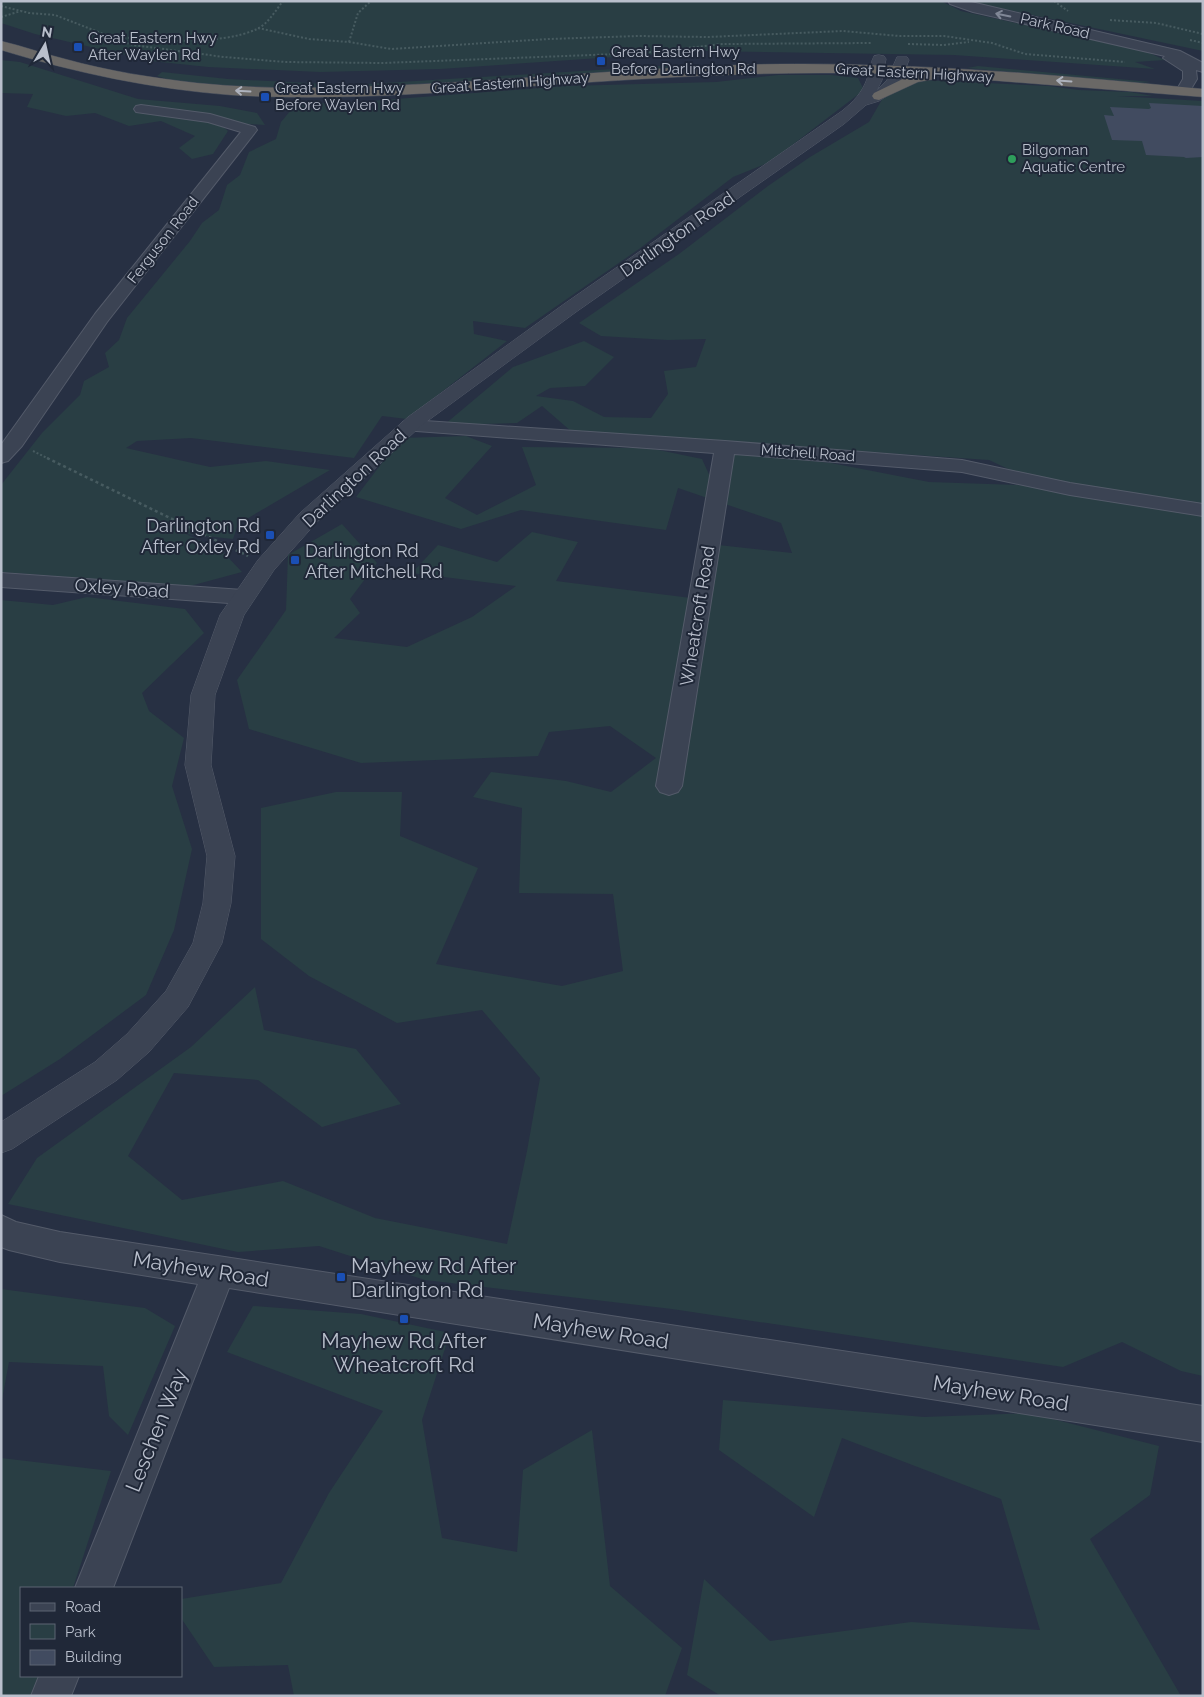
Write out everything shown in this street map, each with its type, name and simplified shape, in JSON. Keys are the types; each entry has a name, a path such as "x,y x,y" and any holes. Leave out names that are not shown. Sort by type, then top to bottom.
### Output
{"highway":[{"name":"Great Eastern Highway","path":"1,45 140,80 191,87 263,92 332,93 711,71 977,62 1192,84 1203,93"},
{"name":"Great Eastern Highway","path":"483,71 681,61 837,58 878,64"},
{"name":"Great Eastern Highway","path":"901,65 954,73 1192,84"},
{"path":"871,99 914,78 954,73"}],"street":[{"name":"Park Road","path":"954,1 977,9 1138,45 1156,51 1190,70 1192,84"},
{"name":"Park Road","path":"1156,51 1176,54 1203,68"},
{"name":"Darlington Road","path":"871,99 871,89 878,64"},
{"name":"Darlington Road","path":"1,1139 106,1071 138,1043 177,999 207,943 217,903 221,856 198,766 203,695 232,615 242,597 266,565 308,518 410,426 570,308 891,85 901,65"},
{"name":"Ferguson Road","path":"8,440 250,130 210,118 141,109"},
{"name":"Mitchell Road","path":"410,426 725,447 962,466 1070,489 1203,510"},
{"path":"1,457 8,440"},
{"name":"Wheatcroft Road","path":"669,786 725,447"},
{"name":"Oxley Road","path":"1,580 242,597"},
{"name":"Mayhew Road","path":"1,1230 9,1235 60,1247 1203,1424"},
{"name":"Leschen Way","path":"94,1587 219,1272"},
{"path":"51,1696 59,1677"}],"path":[{"path":"258,28 283,1"},
{"path":"349,42 357,14 362,6 371,1"},
{"path":"1,6 21,11 55,15 133,45 224,57 285,62 383,64 643,53 722,44 875,43"},
{"path":"1,17 21,11"},
{"path":"1103,19 1156,23 1203,34"},
{"path":"104,35 137,40 178,40 228,36 258,28 309,40 349,42 392,49 549,38 708,37 843,31 899,36 944,36 992,44 1025,54 1125,62 1166,63 1175,60"},
{"path":"901,44 944,45 976,41"},
{"path":"8,440 266,565"}],"green space":[{"path":"1,1 941,1 961,11 1145,51 1165,60 1135,62 1155,69 954,55 703,51 440,69 320,72 208,67 151,61 35,34 1,23"},
{"path":"966,1 1203,1 1203,51"},
{"path":"1,60 20,62 138,99 220,106 257,113 265,125 218,122 228,131 213,154 192,159 179,148 195,136 161,121 129,126 95,113 66,116 27,107 33,94 1,93"},
{"path":"679,65 685,68 334,89 225,86 173,81 157,76 162,72 228,79 350,85"},
{"path":"978,66 1151,82 1093,80 967,68"},
{"path":"778,75 831,75 858,78 864,90 770,162 733,177 639,249 525,328 473,321 474,334 507,341 407,419 382,416 354,458 191,438 137,441 126,448 210,467 266,461 330,470 238,524 233,539 186,534 221,550 242,572 190,586 1,572 1,485 42,433 80,395 84,381 109,367 105,353 119,340 127,318 190,241 202,223 219,210 227,185 240,175 249,152 276,139 281,122 296,104 357,102 566,86 716,82"},
{"path":"922,80 1130,92 1153,96 1117,96 1203,101 1203,1376 1181,1371 1122,1342 1063,1367 672,1309 425,1280 319,1246 238,1252 8,1204 37,1158 191,1047 255,987 264,1030 356,1049 401,1104 322,1127 258,1080 174,1073 128,1156 182,1200 283,1181 375,1218 507,1244 540,1078 482,1010 397,1023 309,976 261,939 261,808 336,792 402,792 400,836 478,868 436,964 562,986 623,971 613,894 519,893 522,808 473,797 491,772 566,781 611,792 656,758 610,726 549,732 538,756 361,763 249,729 237,680 286,610 288,555 342,524 377,563 350,599 360,613 334,638 407,647 472,617 516,586 412,573 438,545 497,562 532,532 578,542 556,581 691,598 709,544 792,553 781,523 678,488 666,530 521,510 461,529 356,497 401,438 466,436 492,446 445,498 477,515 536,485 522,447 649,448 702,459 712,481 725,452 831,463 929,482 1045,486 989,460 572,432 542,406 517,423 444,425 513,367 584,341 614,357 585,386 550,388 536,396 573,401 604,417 651,418 668,394 664,371 696,367 706,339 668,340 601,336 579,323 679,254 768,186 810,157 869,122 884,96"},
{"path":"87,597 185,609 204,633 142,693 149,711 184,738 172,786 192,849 174,930 146,995 60,1059 1,1096 1,600 53,605"},
{"path":"1,1289 145,1308 175,1326 128,1435 109,1416 103,1366 9,1362 1,1405"},
{"path":"253,1306 361,1314 450,1333 422,1420 442,1538 517,1552 523,1470 592,1430 610,1586 682,1648 665,1696 294,1696 288,1665 214,1667 182,1619 182,1599 281,1583 329,1493 383,1411 227,1352"},
{"path":"723,1400 924,1417 1029,1413 1159,1446 1150,1495 1090,1539 1181,1696 721,1696 687,1675 704,1579 770,1641 911,1622 1040,1630 1001,1499 842,1438 814,1517 719,1450"},
{"path":"1,1458 111,1471 73,1587 20,1587 20,1677 42,1677 38,1696 1,1696"}],"building":[{"path":"1149,103 1203,106 1203,157 1186,158 1146,155 1142,141 1112,140 1104,115 1114,116 1110,107 1149,109 1151,108"}],"place":[{"name":"Great Eastern Hwy After Waylen Rd","path":"78,47"},
{"name":"Great Eastern Hwy Before Darlington Rd","path":"601,61"},
{"name":"Great Eastern Hwy Before Waylen Rd","path":"265,97"},
{"name":"Bilgoman Aquatic Centre","path":"1012,159"},
{"name":"Darlington Rd After Oxley Rd","path":"270,535"},
{"name":"Darlington Rd After Mitchell Rd","path":"295,560"},
{"name":"Mayhew Rd After Darlington Rd","path":"341,1277"},
{"name":"Mayhew Rd After Wheatcroft Rd","path":"404,1319"}]}
